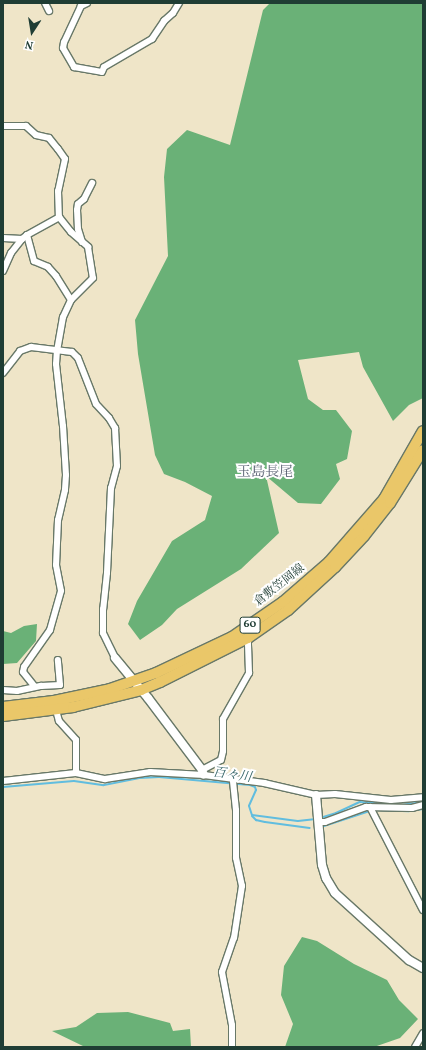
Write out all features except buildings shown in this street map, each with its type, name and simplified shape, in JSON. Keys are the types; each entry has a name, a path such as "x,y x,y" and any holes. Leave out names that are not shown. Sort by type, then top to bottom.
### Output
{"main road":[{"name":"倉敷笠岡線","path":"3,707 54,701 110,689 156,673 232,637 283,602 329,562 384,499 423,431"},
{"name":"倉敷笠岡線","path":"3,716 56,710 141,690 248,638 288,610 335,567 364,536 390,503 423,450"}],"street":[{"path":"45,3 49,10"},
{"path":"88,3 82,6 64,42 63,48 74,67 102,72 104,67 152,39 164,21 173,13 179,3"},
{"path":"3,126 26,126 36,135 49,138 65,159 58,191 59,217 71,232 88,247 91,256 93,278 71,300 63,317 57,350 56,364 63,426 66,475 58,520 56,565 60,591 50,630 24,667 23,672 35,687"},
{"path":"82,242 78,229 76,210 78,204 84,199 92,183"},
{"path":"3,271 11,253 22,239 59,217"},
{"path":"27,235 34,261 48,267 56,276 71,300"},
{"path":"3,238 22,239"},
{"path":"3,373 20,351 31,348 72,352 78,358 96,404 115,428 117,466 111,488 103,609 103,633 115,658 141,690 203,773"},
{"path":"203,773 221,760 223,751 223,719 249,673 248,638"},
{"path":"3,690 17,691 35,687 60,685 58,660"},
{"path":"56,710 59,722 76,740 76,773"},
{"path":"3,781 76,773 105,779 150,772 203,773 233,781 264,783 316,795 336,794 368,805 412,808 423,805"},
{"path":"232,1047 232,1025 222,972 234,938 242,886 236,858 236,794 233,781"},
{"path":"316,795 322,865 326,878 335,893 409,960 423,968"},
{"path":"319,820 325,822 368,805 391,800 423,797"},
{"path":"368,805 423,910"},
{"path":"415,1047 423,1033"}],"green space":[{"path":"270,3 423,3 423,398 409,405 393,421 363,367 359,352 298,360 308,399 323,410 336,410 352,431 347,459 336,464 340,479 321,504 298,503 266,476 279,533 241,569 177,609 162,625 140,640 128,624 137,601 172,541 205,520 212,496 185,482 164,474 155,455 138,354 135,320 168,256 164,177 167,149 187,130 230,145 263,10"},
{"path":"37,624 36,641 17,663 3,664 3,631 11,633 24,626"},
{"path":"302,937 317,941 354,964 387,980 399,1000 418,1019 400,1038 374,1047 285,1047 293,1024 281,995 284,966"},
{"path":"128,1012 170,1023 173,1031 190,1029 191,1047 85,1047 52,1031 76,1027 97,1013"}],"waterway":[{"name":"百々川","path":"3,787 74,781 104,785 139,778 159,777 250,785 255,787 256,790 249,806 252,815 298,821 316,819"},
{"name":"百々川","path":"320,818 336,813 360,802 401,805 423,802"},
{"path":"374,810 409,811 423,809"},
{"path":"324,826 370,811"},
{"path":"252,816 256,820 265,822 310,828"}],"district":[{"name":"玉島長尾","path":"265,473"}]}
